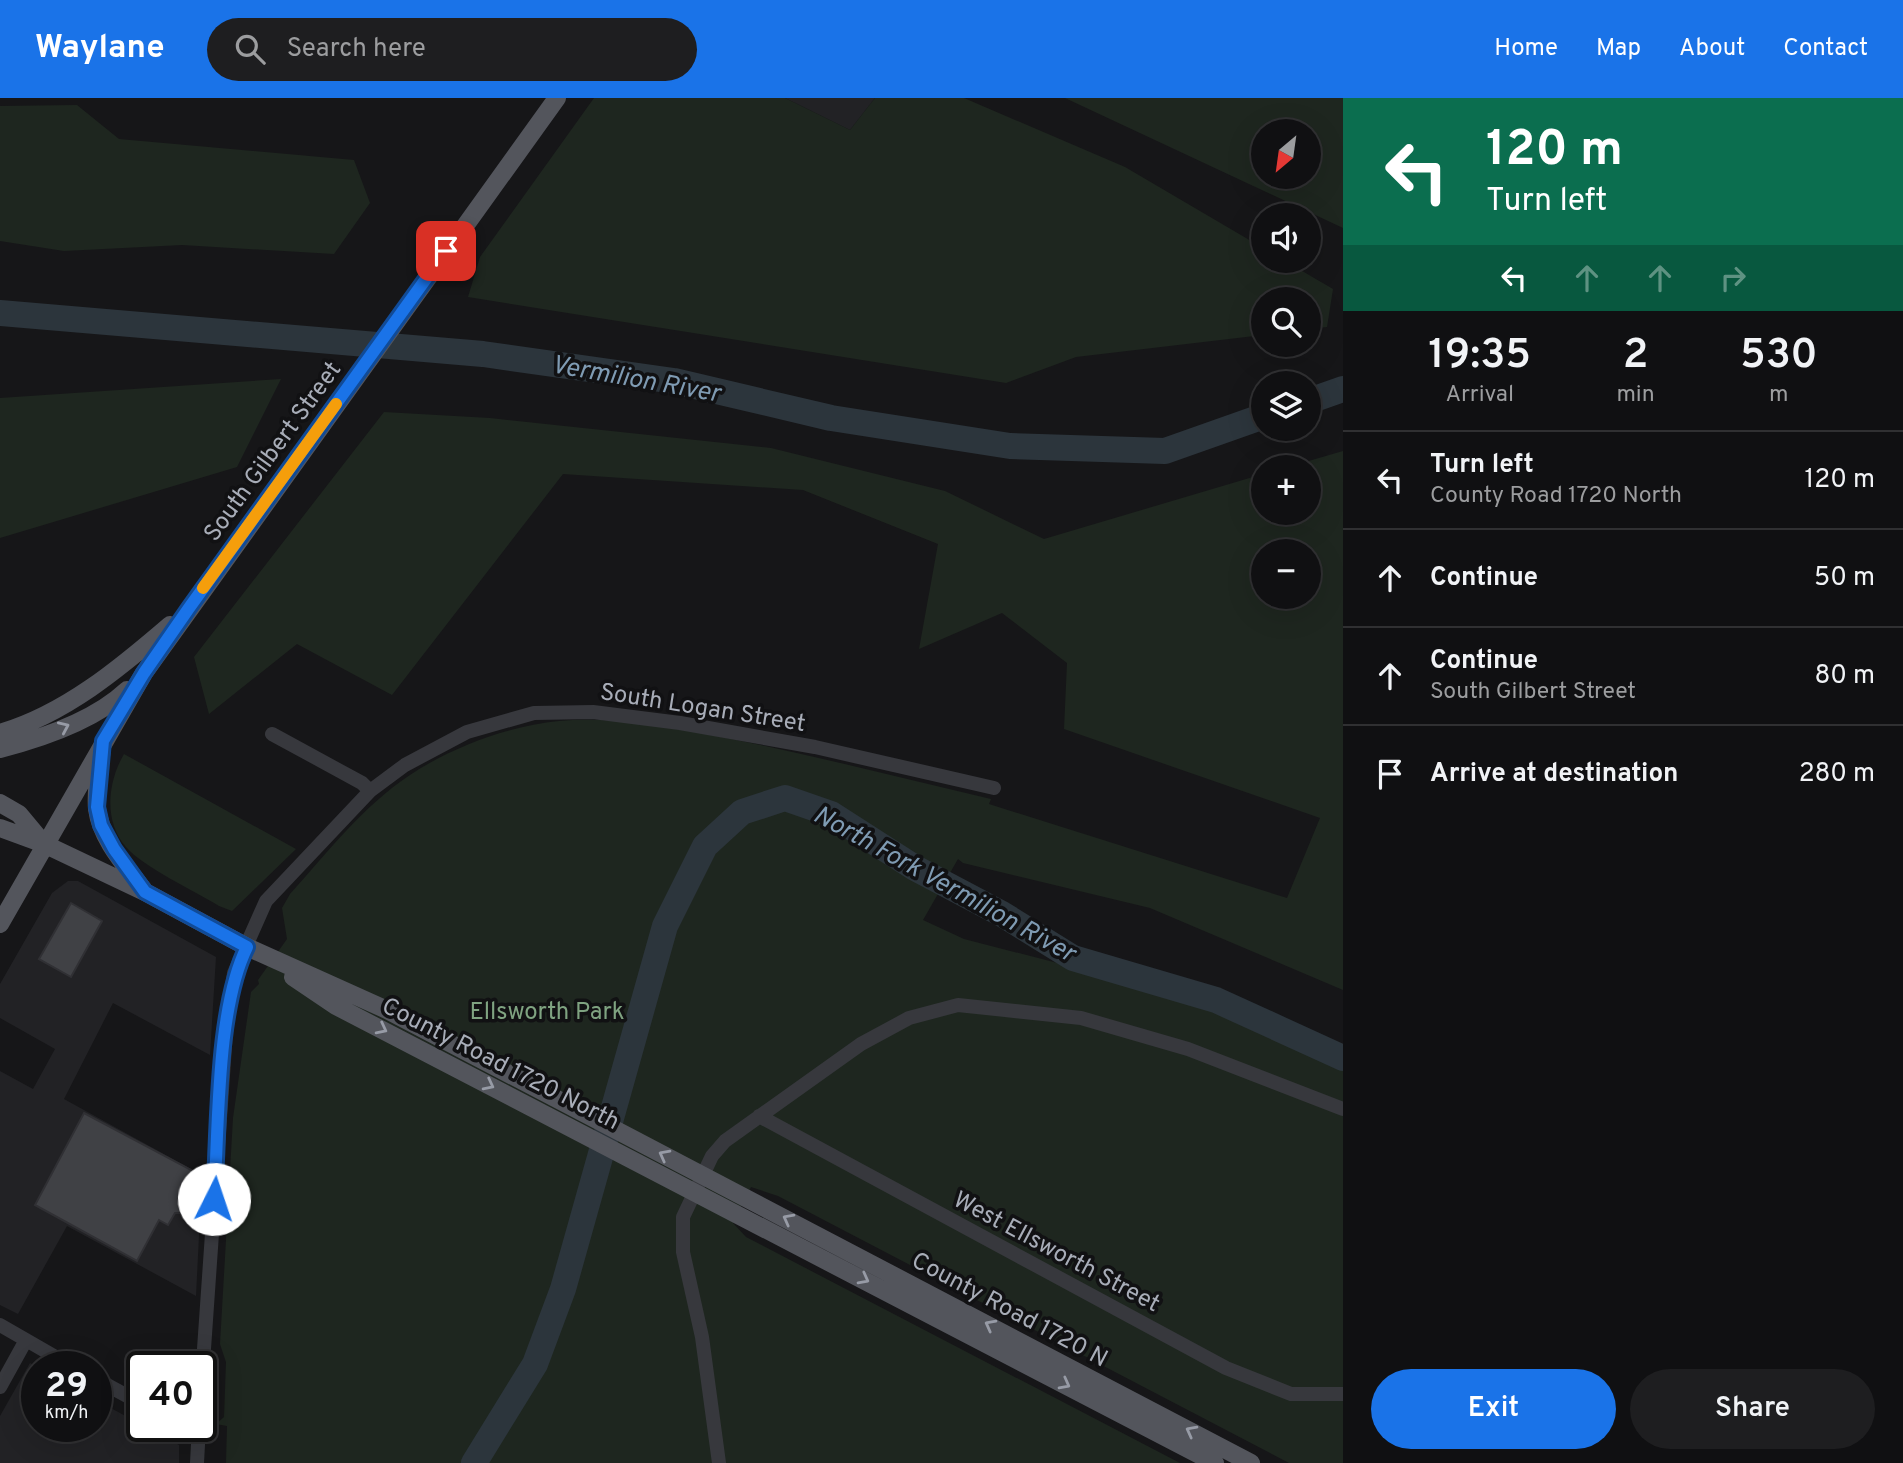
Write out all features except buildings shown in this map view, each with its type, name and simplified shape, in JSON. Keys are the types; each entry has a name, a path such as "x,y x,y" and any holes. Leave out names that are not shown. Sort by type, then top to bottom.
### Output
{"main road":[{"name":"South Gilbert Street","path":"0,924 144,673 557,98"},
{"path":"0,733 26,725 50,712 128,661 189,608"},
{"path":"0,749 65,727 111,705 144,673"},
{"path":"103,741 97,807 101,825 114,849 145,892"},
{"path":"0,803 19,814 44,844"},
{"name":"County Road 1720 North","path":"0,828 44,844 145,892 247,947 387,1010 742,1205"},
{"name":"County Road 1720 North","path":"247,947 336,1006 742,1205"},
{"name":"County Road 1720 N","path":"742,1205 1215,1463"},
{"name":"County Road 1720 N","path":"742,1205 1251,1463"}],"street":[{"name":"South Logan Street","path":"204,1351 226,1032 234,973 266,901 370,791 405,765 467,732 534,713 593,712 680,723 802,745 994,788"},
{"path":"272,734 362,783 370,791"},
{"path":"719,1463 707,1392 702,1337 683,1252 683,1217 712,1156 732,1135 861,1044 909,1018 958,1005 1081,1018 1188,1049 1343,1109"},
{"name":"West Ellsworth Street","path":"759,1116 1226,1368 1291,1394 1343,1394"},
{"path":"0,1325 46,1351"},
{"path":"0,1387 26,1340"},
{"path":"197,1463 198,1442"}],"shaded area":[{"path":"785,98 875,98 850,130"},
{"path":"68,881 78,881 216,957 210,1055 113,1003 64,1099 202,1175 196,1296 67,1226 18,1314 0,1305 0,1071 33,1089 55,1049 0,1018 0,984 52,893"},
{"path":"21,1379 21,1442 112,1442 112,1409 126,1416 126,1442 173,1442 179,1445 179,1463 0,1463 0,1416"}],"green space":[{"path":"594,98 785,98 850,130 875,98 964,98 1125,167 1251,241 1251,273 1306,273 1333,289 1327,327 1321,328 1321,287 1251,287 1251,336 1076,357 1006,383 468,297 480,257"},
{"path":"1065,98 1343,98 1343,228 1321,218 1321,203 1290,203 1260,189 1321,189 1321,119 1251,119 1251,185"},
{"path":"77,105 119,139 354,160 370,203 334,254 182,245 64,251 0,241 0,106"},
{"path":"281,379 237,467 0,538 0,398"},
{"name":"Ellsworth Park","path":"384,412 490,418 771,448 945,491 1044,539 1251,478 1251,525 1321,525 1321,457 1343,451 1343,990 1150,908 963,863 958,859 923,920 964,939 1069,966 1204,1007 1343,1068 1343,1463 1289,1463 778,1196 751,1187 733,1223 746,1237 1180,1463 226,1463 227,1426 217,1424 224,1417 226,1362 220,1344 233,1118 251,992 259,984 258,980 287,939 282,908 290,894 361,815 393,787 426,765 481,739 559,721 596,720 670,728 778,749 991,799 989,804 1287,898 1320,818 1064,729 1067,663 1002,613 919,649 938,544 803,490 563,474 392,695 297,644 209,714 194,657"},
{"path":"124,754 296,849 232,911 219,906 144,863 119,837 110,801 114,776"}],"waterway":[{"name":"Vermilion River","path":"0,313 483,354 674,381 831,418 1010,446 1165,451 1251,421"},
{"name":"Vermilion River","path":"1321,397 1343,389"},
{"name":"North Fork Vermilion River","path":"474,1463 535,1364 563,1289 665,926 705,846 742,812 785,798 831,814 915,868 1002,914 1073,958 1216,1000 1343,1058"}],"slow traffic":[{"path":"203,588 336,404"}],"route":[{"path":"214,1199 226,1032 234,973 247,947 145,892 114,849 101,825 97,807 103,741 144,673 189,608 446,251"}]}
